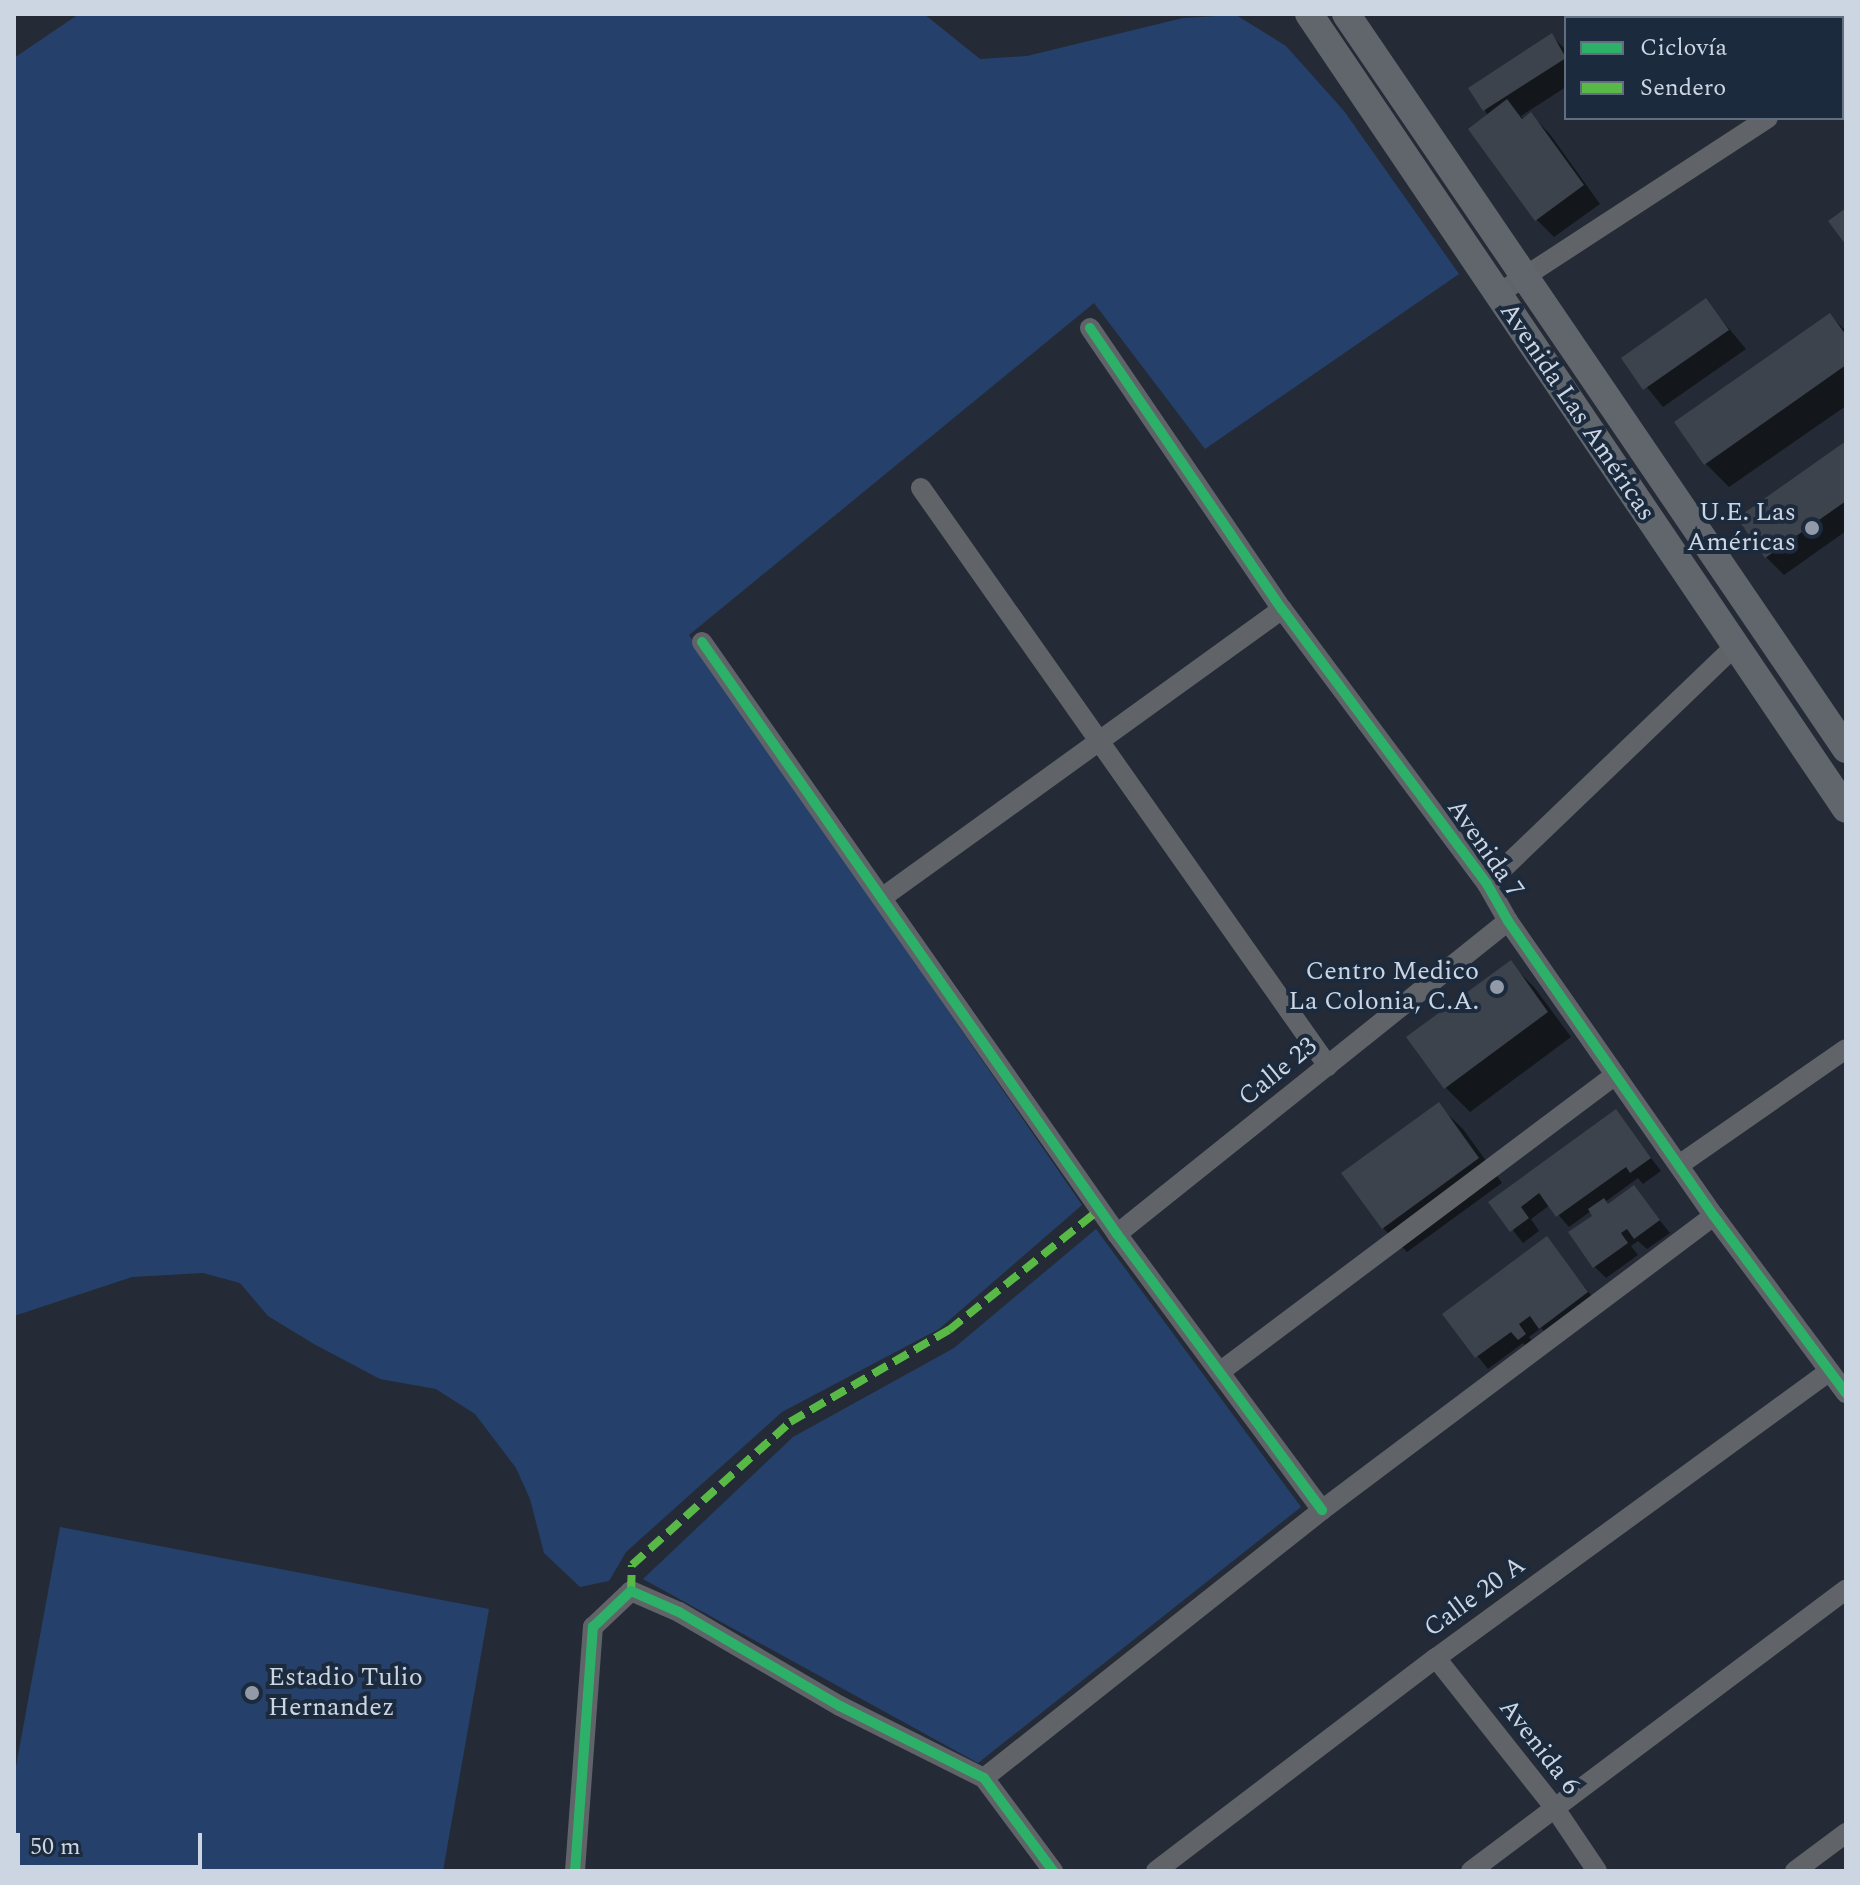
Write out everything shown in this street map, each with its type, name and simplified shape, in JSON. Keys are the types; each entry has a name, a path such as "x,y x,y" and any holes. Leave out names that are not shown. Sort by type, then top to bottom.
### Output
{"main road":[{"name":"Avenida Las Américas","path":"1309,14 1846,809"},
{"name":"Avenida Las Américas","path":"1346,14 1846,749"}],"street":[{"path":"1498,294 1765,120"},
{"name":"Avenida 7","path":"1090,328 1282,609 1487,884 1508,921 1714,1216 1846,1393"},
{"path":"921,488 1328,1066"},
{"path":"883,897 1282,609"},
{"path":"702,642 1117,1234 1322,1510"},
{"path":"1487,884 1735,646"},
{"name":"Calle 23","path":"1117,1234 1508,921"},
{"path":"1679,1165 1846,1049"},
{"path":"1221,1371 1615,1075"},
{"path":"984,1778 1322,1510 1714,1216"},
{"name":"Calle 20 A","path":"1156,1871 1436,1658 1830,1371"},
{"path":"1471,1871 1846,1589"},
{"path":"575,1871 593,1627 631,1591 679,1612 840,1706 984,1778 1053,1871"},
{"name":"Avenida 6","path":"1436,1658 1554,1807 1597,1871"},
{"path":"1795,1871 1846,1833"}],"shaded area":[{"path":"79,14 924,14 980,59 1027,56 1183,18 1236,15 1286,46 1344,111 1459,274 1205,449 1094,303 689,635 1082,1205 939,1329 782,1412 626,1552 609,1581 580,1587 544,1553 530,1499 516,1468 475,1414 436,1389 380,1379 314,1344 268,1316 240,1283 203,1273 132,1277 14,1316 14,58"},
{"path":"1096,1229 1301,1507 978,1763 643,1579 793,1437 954,1348"},
{"name":"Estadio Tulio Hernandez","path":"60,1527 489,1609 443,1871 14,1871 14,1777"}],"building":[{"path":"1552,33 1564,54 1564,59 1483,111 1468,88"},
{"path":"1507,99 1522,119 1531,112 1584,185 1535,221 1468,129"},
{"path":"1846,208 1846,245 1828,221"},
{"path":"1706,298 1729,330 1643,390 1621,358"},
{"path":"1830,313 1846,335 1846,365 1704,465 1674,422"},
{"path":"1846,441 1846,501 1765,558 1737,518"},
{"path":"1511,960 1548,1012 1444,1089 1406,1037"},
{"path":"1439,1102 1479,1158 1382,1229 1341,1173"},
{"path":"1616,1109 1651,1158 1630,1173 1626,1167 1556,1217 1539,1193 1521,1207 1529,1218 1510,1232 1488,1202"},
{"path":"1634,1185 1660,1220 1634,1239 1627,1229 1621,1233 1628,1243 1593,1268 1568,1232 1592,1216 1588,1209 1604,1198 1608,1204"},
{"path":"1547,1236 1588,1292 1539,1329 1530,1316 1519,1324 1526,1334 1518,1340 1511,1332 1475,1358 1442,1314"}],"marked path":[{"path":"631,1591 632,1565 790,1422 949,1330 1100,1209"}],"cycle path":[{"path":"1090,328 1282,609 1487,884 1508,921 1714,1216 1846,1393"},
{"path":"702,642 1117,1234 1322,1510"},
{"path":"575,1871 593,1627 631,1591 679,1612 840,1706 984,1778 1053,1871"}],"place":[{"name":"U.E. Las Américas","path":"1812,528"},
{"name":"Centro Medico La Colonia, C.A.","path":"1497,987"},
{"name":"Estadio Tulio Hernandez","path":"252,1693"}]}
